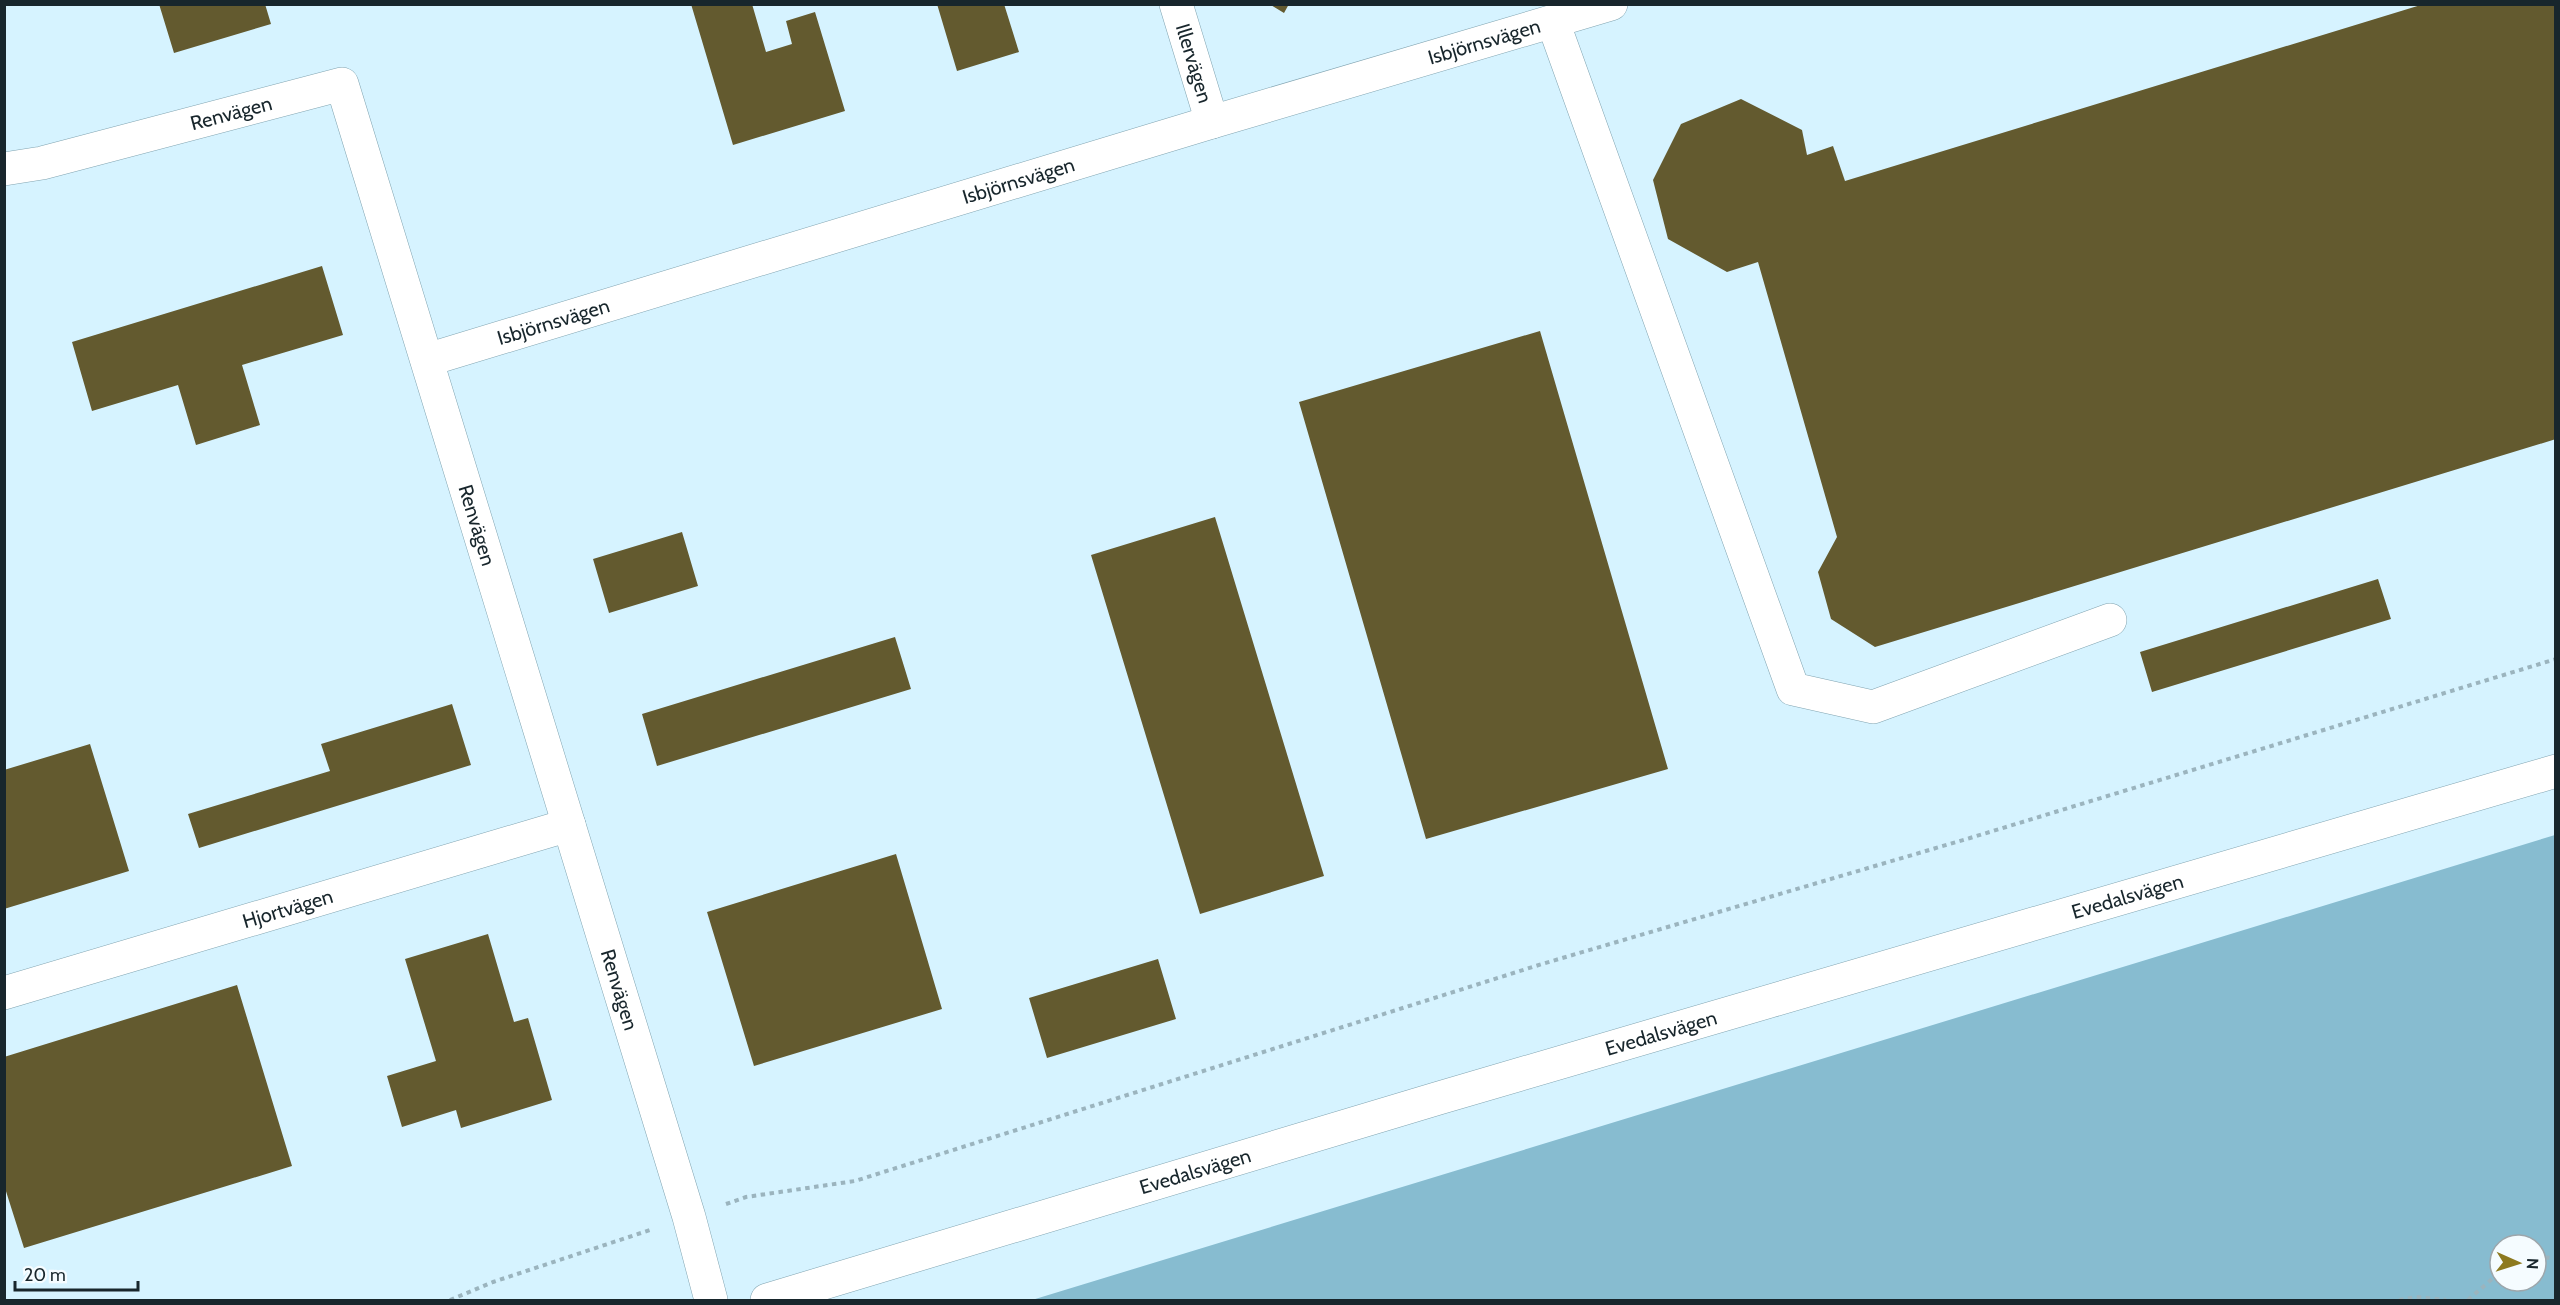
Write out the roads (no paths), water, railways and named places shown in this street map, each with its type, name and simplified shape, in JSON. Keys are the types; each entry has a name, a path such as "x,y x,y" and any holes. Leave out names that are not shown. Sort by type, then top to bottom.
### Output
{"street":[{"name":"Illervägen","path":"1176,4 1212,122"},
{"name":"Isbjörnsvägen","path":"427,360 1212,122 1611,4"},
{"path":"1552,22 1793,689 1873,707 2110,620"},
{"name":"Renvägen","path":"4,169 42,163 342,84 689,1217 711,1300"},
{"name":"Evedalsvägen","path":"767,1300 1439,1098 2556,771"},
{"name":"Hjortvägen","path":"4,993 569,825"}]}
